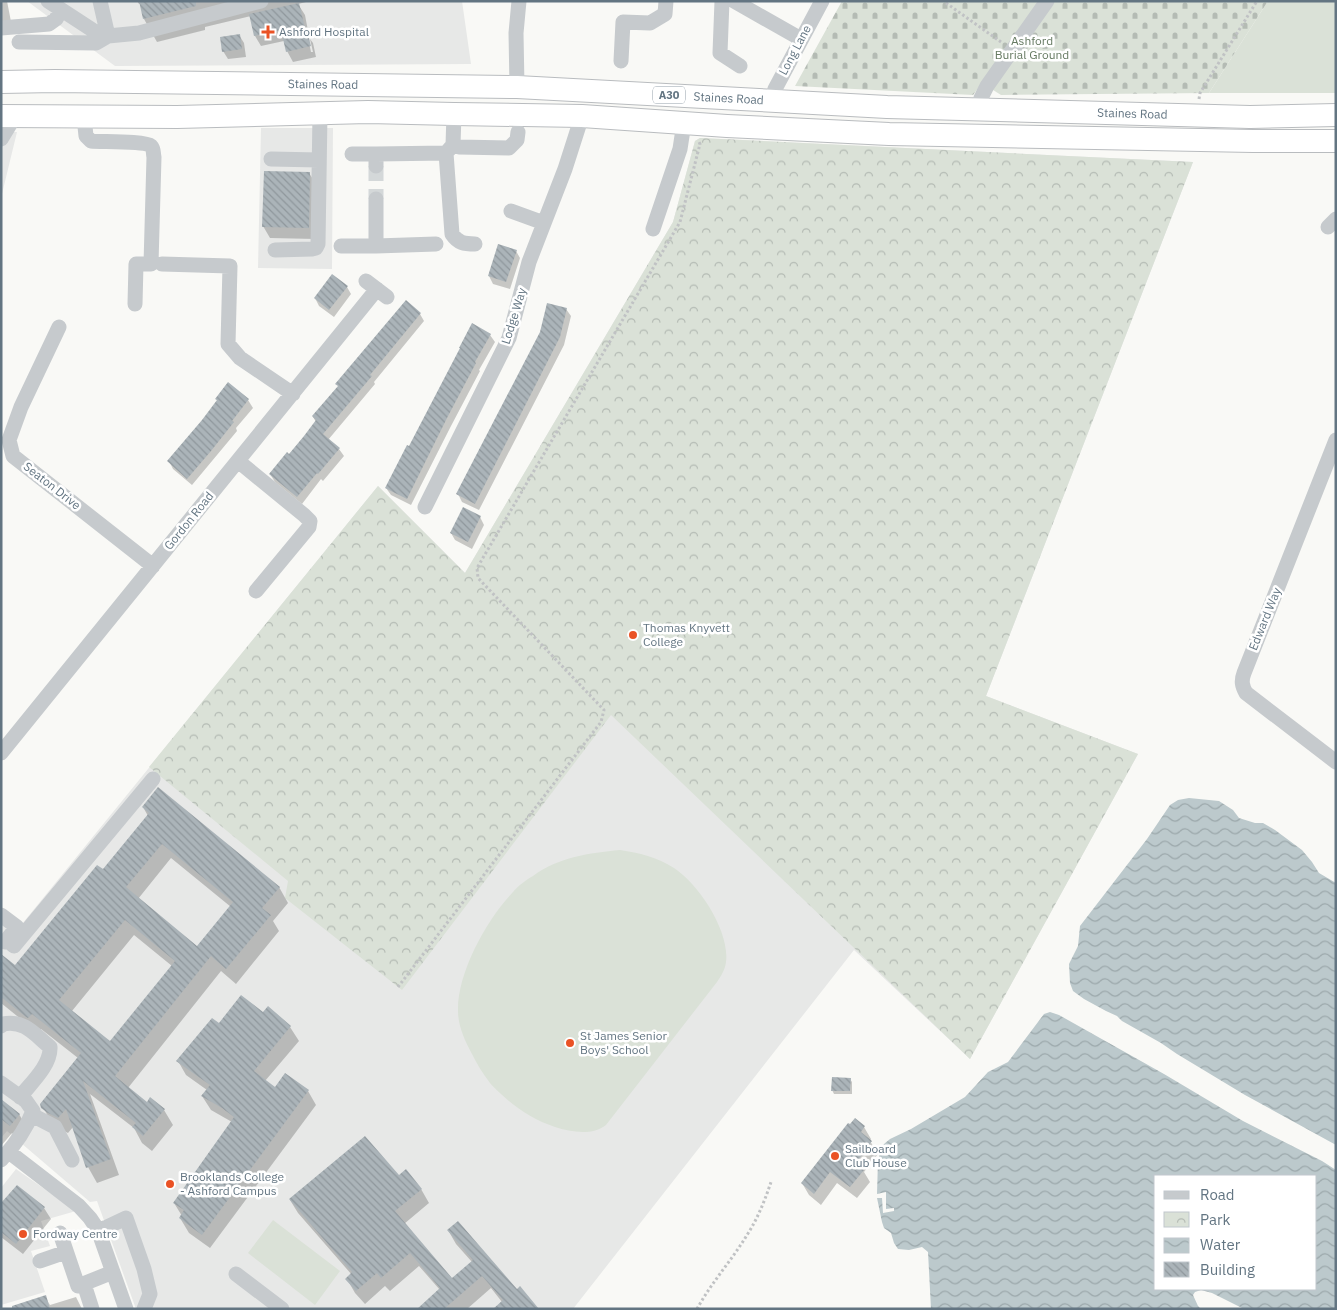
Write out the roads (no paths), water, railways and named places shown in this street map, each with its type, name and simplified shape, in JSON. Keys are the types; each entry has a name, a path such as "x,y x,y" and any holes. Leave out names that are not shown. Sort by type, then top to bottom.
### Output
{"highway":[{"name":"Staines Road","path":"1,82 55,81 517,87 887,107 1250,117 1336,115"},
{"name":"Staines Road","path":"8,116 177,117 368,112 582,116 690,132 1336,141"}],"street":[{"path":"48,1 94,31 108,36"},
{"path":"100,1 108,36"},
{"path":"19,42 96,43 108,36 139,32 261,1"},
{"path":"517,87 516,33 519,1"},
{"path":"722,1 720,52 740,66"},
{"name":"Long Lane","path":"772,100 773,93 822,1"},
{"path":"980,109 981,98 987,86 1047,1"},
{"path":"736,2 801,39"},
{"path":"621,61 623,22 650,23 666,7"},
{"path":"1,28 49,24 56,19 61,10"},
{"path":"275,250 312,250 318,244 320,113"},
{"path":"454,114 450,149 452,234 456,239 465,244 475,244"},
{"path":"1,139 8,116"},
{"name":"Lodge Way","path":"425,506 509,338 529,262 565,169 582,116"},
{"path":"84,117 86,136 90,141 143,142 150,144 153,149 151,264 136,264 135,304"},
{"path":"352,154 376,160 459,147 509,148 517,140 518,132"},
{"path":"653,229 680,149 690,132"},
{"path":"271,159 319,160"},
{"path":"376,199 376,246"},
{"path":"511,211 544,223"},
{"path":"341,246 436,244"},
{"path":"162,264 230,266 228,344 240,358 293,394"},
{"name":"Gordon Road","path":"1,754 376,289"},
{"name":"Seaton Drive","path":"59,327 21,407 10,440 13,456 153,566"},
{"name":"Edward Way","path":"1336,440 1244,673 1242,683 1246,693 1336,762"},
{"path":"238,461 310,521 309,527 256,591"},
{"path":"1,915 16,927 4,943 14,946 153,779"},
{"path":"1,1026 14,1022 24,1025 50,1047 48,1062 20,1097"},
{"path":"1,1083 26,1101 33,1112 30,1121 5,1156 79,1206 90,1218 98,1230 126,1309"},
{"path":"32,1115 55,1126 72,1160"},
{"path":"98,1230 126,1218 144,1269 150,1294 144,1309"},
{"path":"60,1233 78,1286 113,1272"},
{"path":"40,1261 66,1252"},
{"path":"236,1274 282,1309"},
{"path":"84,1284 92,1309"}],"water":[{"path":"1189,798 1219,801 1233,810 1239,818 1255,823 1263,823 1302,850 1319,873 1336,883 1336,1145 1245,1095 1073,991 1070,983 1069,964 1078,946 1080,926 1147,839 1170,805 1178,800"},
{"path":"1050,1012 1059,1015 1164,1074 1243,1121 1336,1170 1336,1309 1244,1309 1212,1293 1201,1290 1193,1295 1201,1309 931,1309 928,1252 922,1247 909,1250 898,1249 891,1233 884,1228 882,1222 877,1198 882,1198 883,1213 894,1211 894,1208 886,1209 886,1192 877,1194 880,1153 884,1144 890,1139 911,1129 965,1097 988,1072 1008,1062 1044,1014"}],"tunnel":[{"path":"376,166 376,199"}],"place":[{"name":"Ashford Hospital","path":"268,32"},
{"name":"Thomas Knyvett College","path":"633,635"},
{"name":"St James Senior Boys' School","path":"570,1043"},
{"name":"Sailboard Club House","path":"835,1156"},
{"name":"Brooklands College - Ashford Campus","path":"170,1184"},
{"name":"Fordway Centre","path":"23,1234"}],"park label":[{"name":"Ashford Burial Ground","path":"1032,48"}]}
